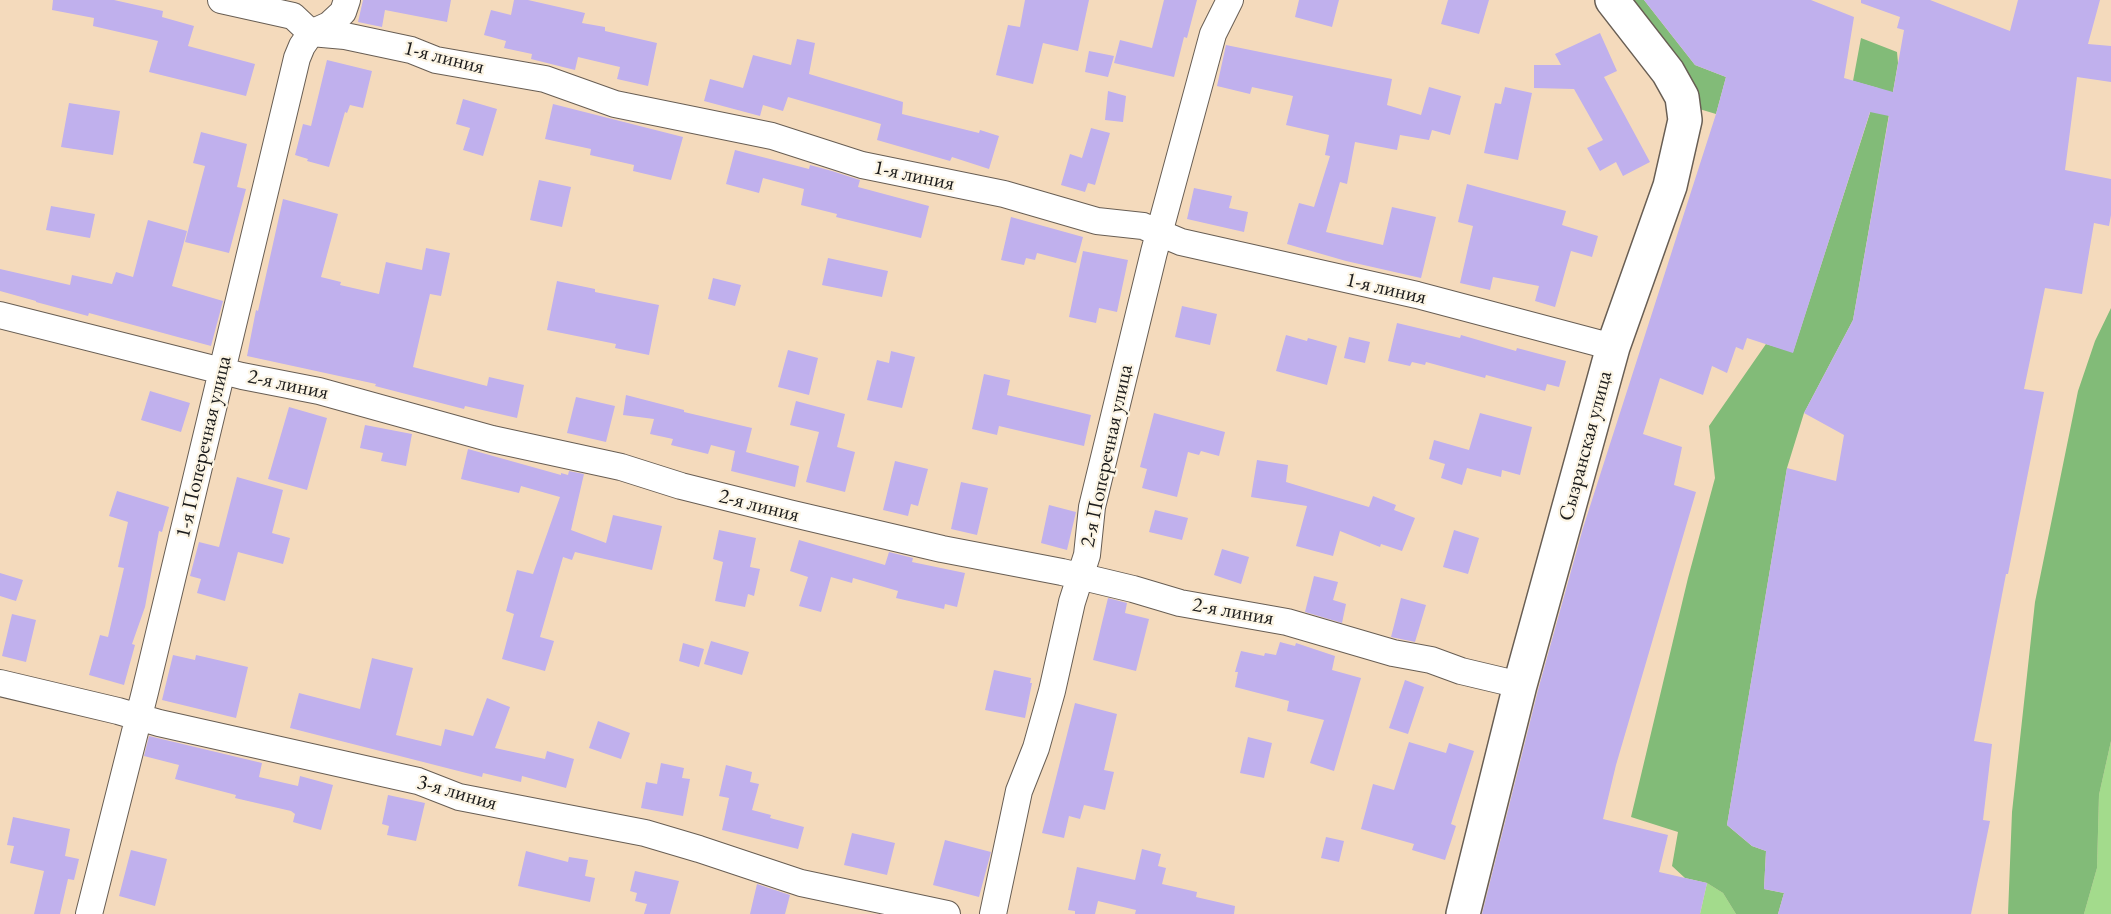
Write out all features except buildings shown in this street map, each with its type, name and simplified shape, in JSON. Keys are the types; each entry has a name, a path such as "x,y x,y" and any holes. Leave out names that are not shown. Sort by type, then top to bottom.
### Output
{"street":[{"path":"221,0 293,16 311,33 329,25 343,12 347,0"},
{"name":"2-я Поперечная улица","path":"993,914 1019,791 1036,748 1052,691 1072,602 1087,555 1092,507 1160,232 1213,34 1230,0"},
{"name":"Сызранская улица","path":"1462,914 1520,685 1613,347 1670,186 1685,120 1682,97 1668,72 1612,0"},
{"name":"1-я линия","path":"311,33 345,36 411,50 436,60 545,80 615,104 772,136 862,165 1004,194 1097,221 1143,226 1181,242 1417,295 1613,347"},
{"name":"1-я Поперечная улица","path":"89,914 297,58 311,33"},
{"name":"2-я линия","path":"0,315 242,376 319,390 492,439 621,467 681,486 789,513 942,549 1062,572 1180,603 1287,622 1393,653 1431,660 1461,671 1520,685"},
{"name":"3-я линия","path":"0,683 159,723 418,781 459,798 645,833 801,883 947,914"}],"green space":[{"path":"1624,0 1644,0 1695,65 1726,77 1716,114 1696,108"},
{"path":"1861,38 1897,52 1898,63 1853,320 1804,413 1787,468 1727,825 1752,846 1766,851 1764,889 1784,893 1778,914 1736,914 1723,893 1707,883 1685,878 1672,866 1678,832 1631,817 1688,578 1715,478 1709,426 1766,344 1793,352 1878,88 1853,81"},
{"path":"2111,308 2111,741 2099,795 2097,868 2084,914 2008,914 2012,812 2035,602 2078,391 2095,341"},
{"path":"2111,741 2111,914 2084,914 2097,868 2099,795"},
{"path":"1707,883 1723,893 1736,914 1700,914"}]}
